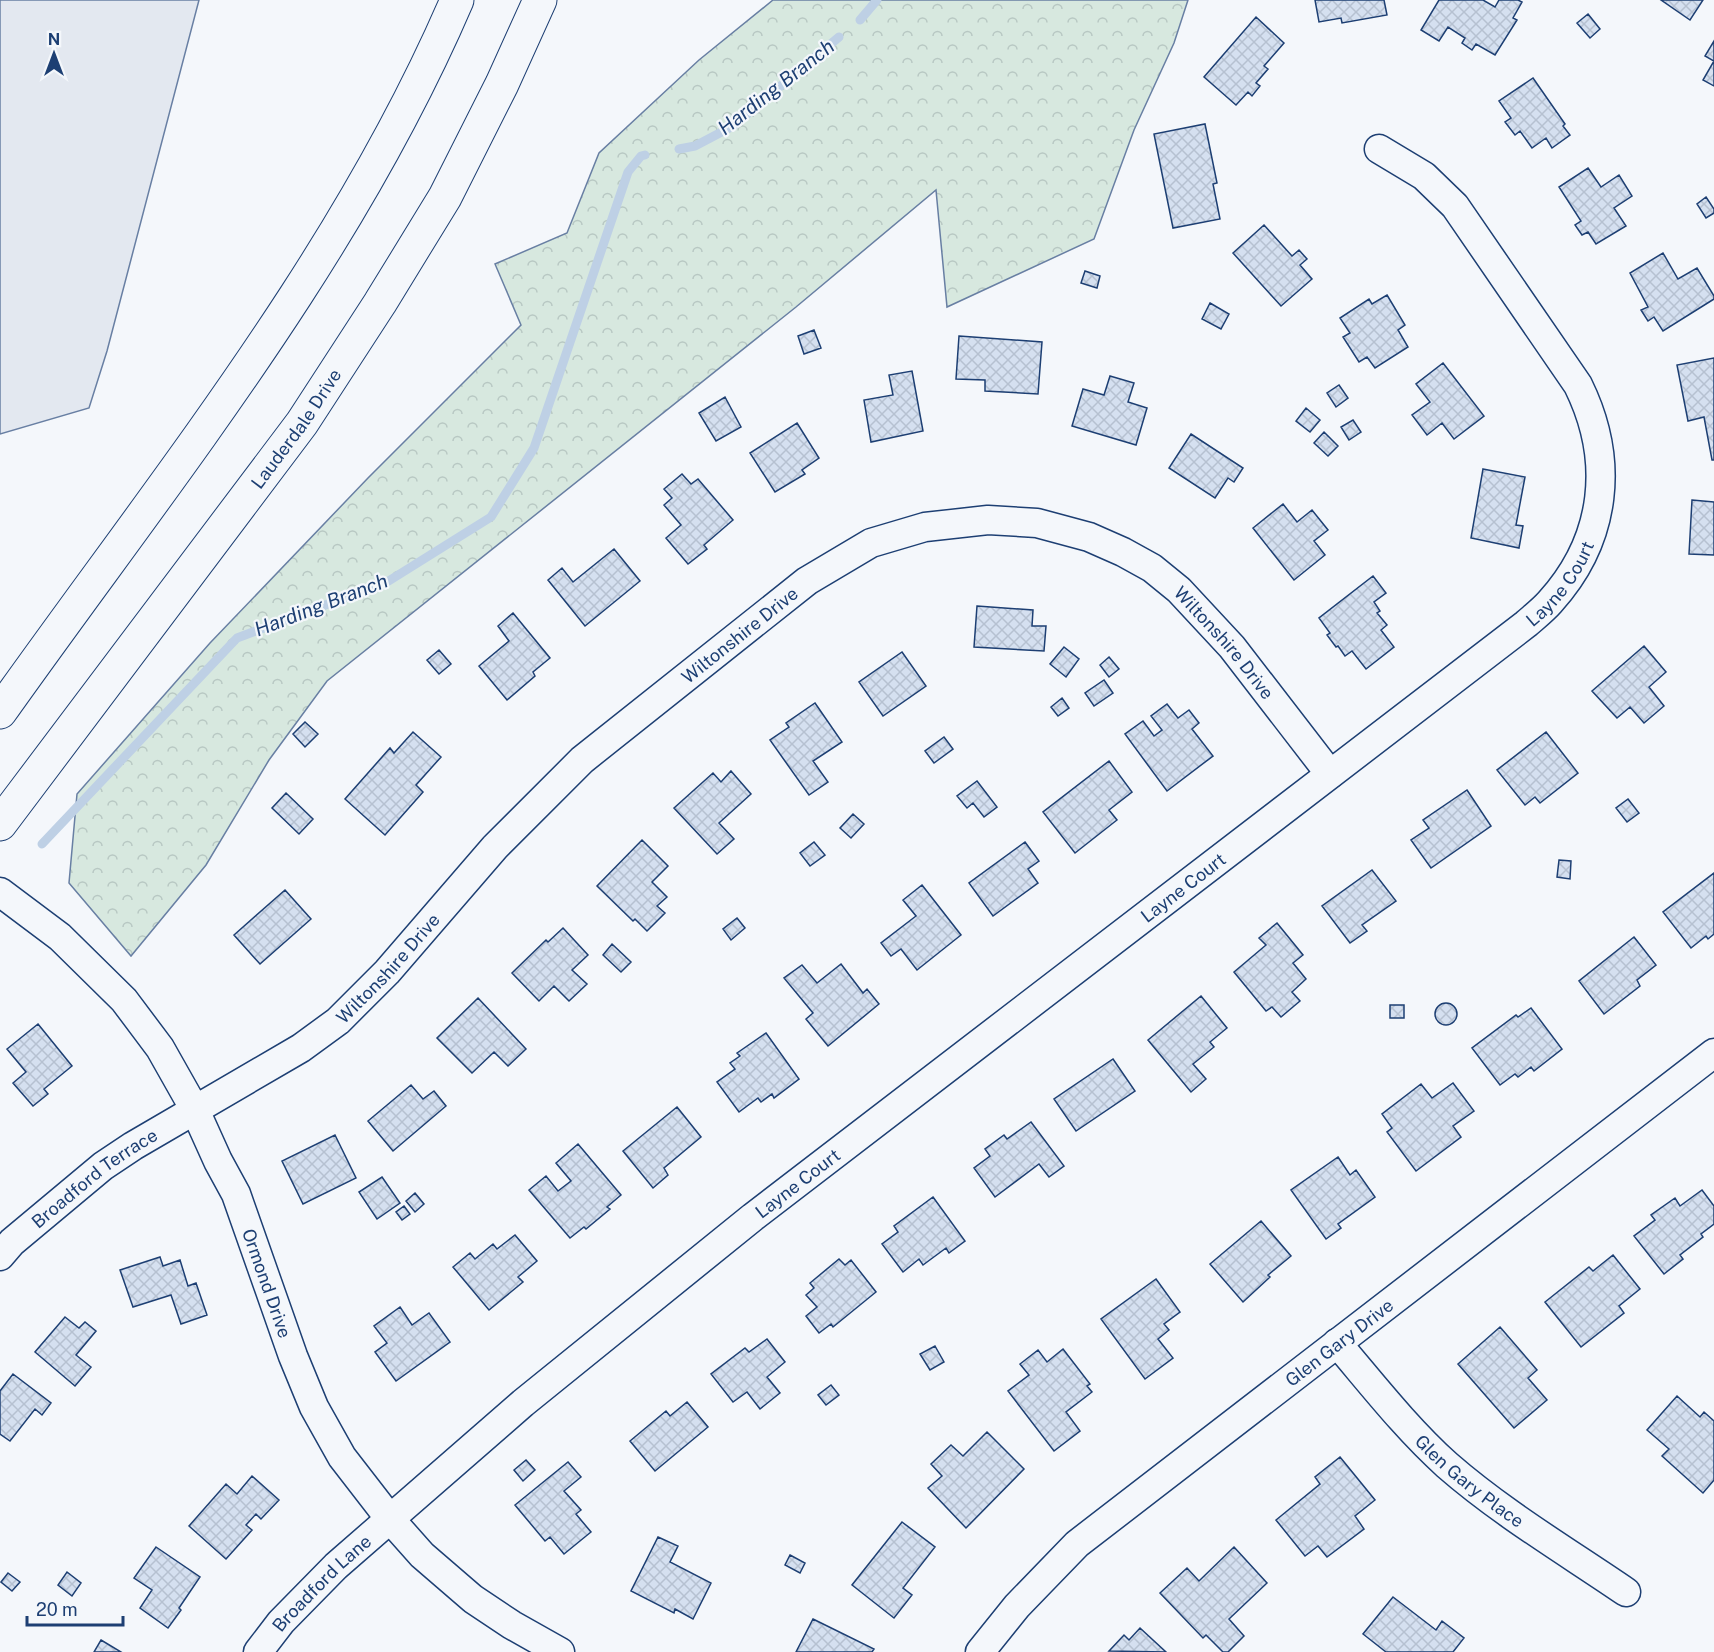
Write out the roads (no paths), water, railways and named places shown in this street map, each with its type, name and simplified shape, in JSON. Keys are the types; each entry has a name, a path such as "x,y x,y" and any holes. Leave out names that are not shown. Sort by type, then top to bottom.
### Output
{"main road":[{"path":"0,712 182,464 331,242 377,163 457,0"},
{"name":"Lauderdale Drive","path":"0,824 303,423 445,197 502,84 540,0"}],"street":[{"name":"Layne Court","path":"390,1519 523,1403 753,1217 1526,624 1550,602 1569,577 1584,552 1598,515 1600,498 1600,450 1588,405 1578,385 1455,206 1424,176 1379,149"},
{"name":"Wiltonshire Drive","path":"195,1110 301,1048 338,1021 387,972 495,848 582,760 807,581 871,543 926,527 988,520 1037,524 1089,537 1124,552 1152,568 1179,590 1232,647 1330,774"},
{"name":"Ormond Drive","path":"0,891 60,937 124,1000 160,1048 195,1110 218,1161 237,1194 293,1356 314,1407 342,1457 390,1519 422,1555 473,1599 512,1625 560,1652"},
{"name":"Glen Gary Drive","path":"980,1652 1017,1606 1077,1544 1714,1053"},
{"name":"Broadford Terrace","path":"0,1256 12,1242 103,1166 195,1110"},
{"name":"Glen Gary Place","path":"1337,1343 1405,1423 1448,1465 1499,1504 1626,1592"},
{"name":"Broadford Lane","path":"258,1652 281,1622 336,1566 390,1519"}],"waterway":[{"name":"Harding Branch","path":"860,20 877,0"},
{"name":"Harding Branch","path":"679,149 695,146 733,126 839,37"},
{"name":"Harding Branch","path":"42,844 237,638 387,582 491,517 534,448 628,172 641,156 645,155"}]}
